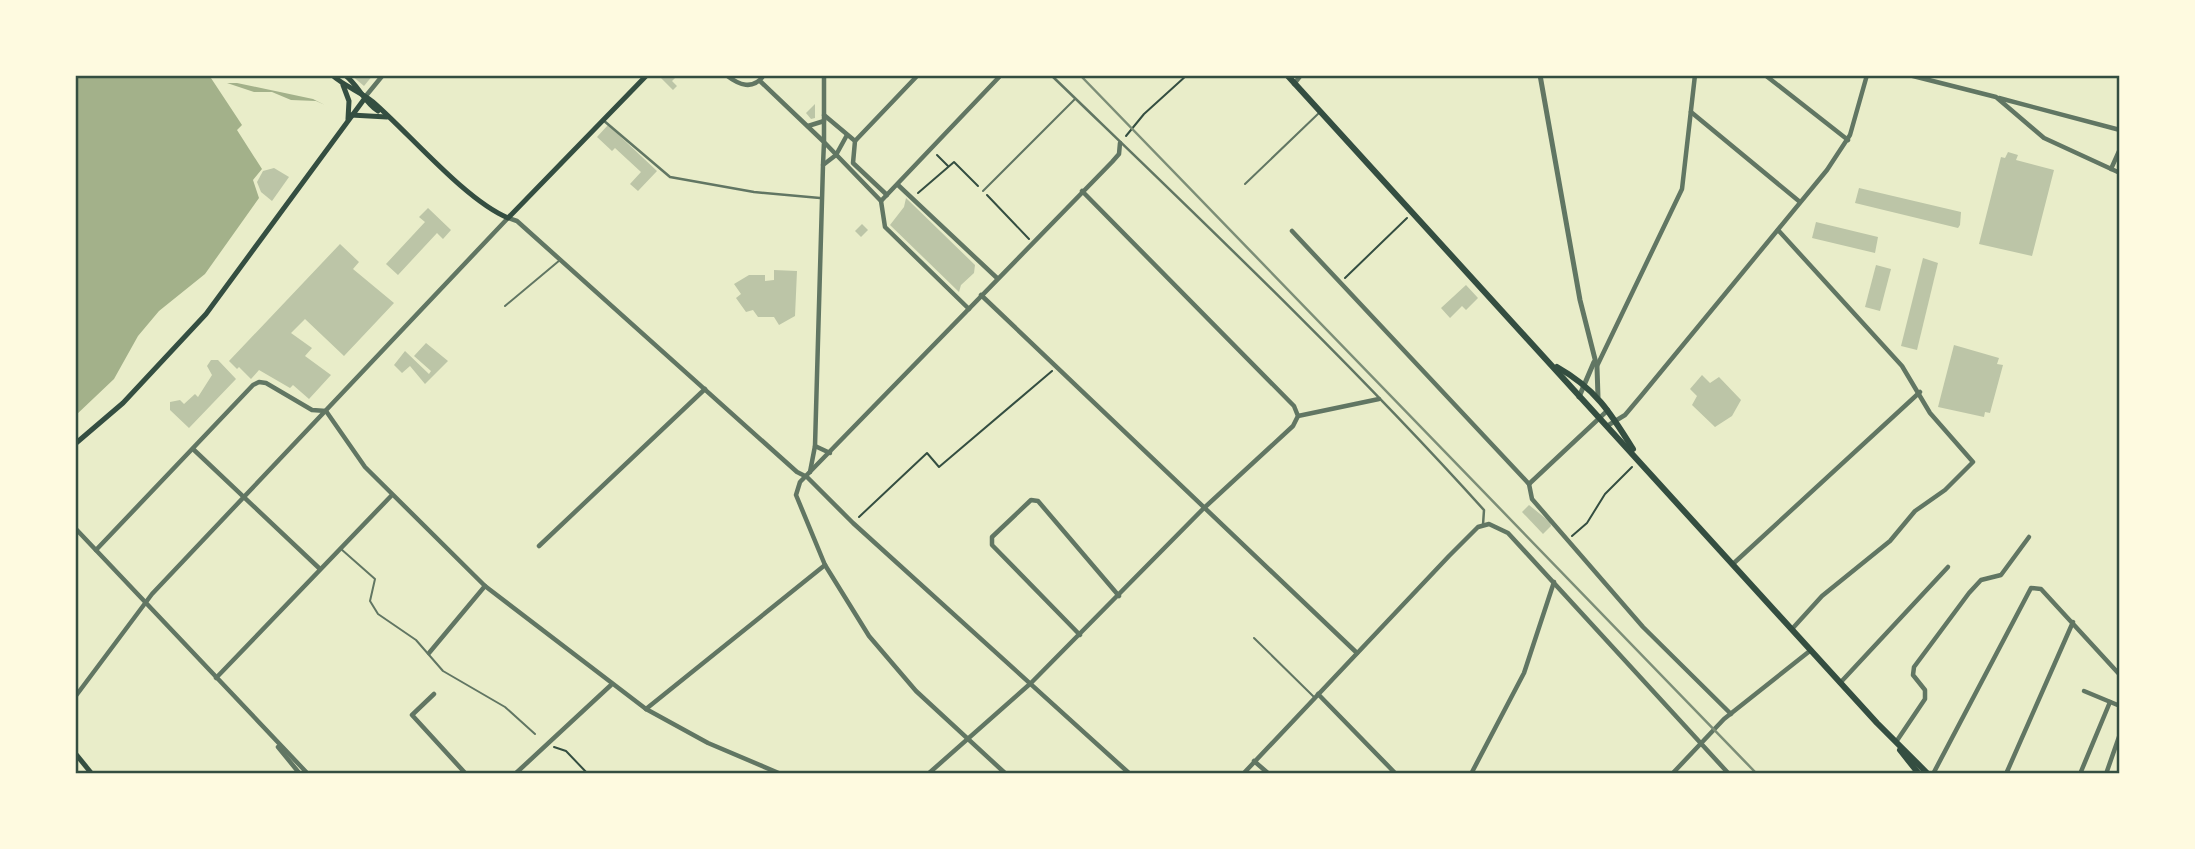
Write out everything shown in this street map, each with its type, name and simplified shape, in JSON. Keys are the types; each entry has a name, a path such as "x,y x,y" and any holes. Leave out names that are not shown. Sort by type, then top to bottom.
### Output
{"main road":[{"path":"332,75 365,97"},
{"path":"345,75 358,86 368,104 387,117 496,213 508,218 647,75"},
{"path":"1287,75 1895,742 1919,774"},
{"path":"343,84 349,101 350,117"},
{"path":"75,444 123,403 206,314 365,97"},
{"path":"350,117 387,117"},
{"path":"1552,364 1584,380 1609,410 1640,460"},
{"path":"75,753 92,774"},
{"path":"1911,760 1930,774"}],"street":[{"path":"365,97 383,75"},
{"path":"726,75 743,85 760,81 764,75"},
{"path":"807,477 815,446 824,75"},
{"path":"918,75 855,141 851,165 881,201 885,227 969,309"},
{"path":"881,201 1001,75"},
{"path":"1051,75 1170,188 1379,399 1484,510 1483,525 1243,774"},
{"path":"1294,84 1301,75"},
{"path":"1540,75 1580,300 1595,364 1598,397"},
{"path":"1579,397 1584,380 1595,364 1682,189 1695,75"},
{"path":"1765,75 1848,140"},
{"path":"1607,426 1634,404 1778,230 1848,140 1867,75"},
{"path":"1909,75 2120,130"},
{"path":"760,81 836,155 887,195"},
{"path":"1996,97 2045,138 2120,173"},
{"path":"1691,112 1800,202"},
{"path":"807,126 824,118"},
{"path":"824,118 855,141"},
{"path":"603,120 670,177 754,192 820,198"},
{"path":"823,165 836,155 848,135"},
{"path":"1006,774 901,676 869,636 825,565 796,500 800,482 1119,154 1122,142"},
{"path":"2110,169 2120,149"},
{"path":"898,185 997,278"},
{"path":"928,774 1031,684 1203,509 1293,426 1298,416 1294,406 1082,191"},
{"path":"75,697 146,604 508,218 517,221 797,472 807,477 853,523 1130,774"},
{"path":"1778,230 1902,366 1920,392 1930,413 1973,462 1945,490 1915,511 1879,551 1822,596 1792,629"},
{"path":"1292,231 1529,484 1532,499 1643,627 1731,714"},
{"path":"981,295 1357,653"},
{"path":"96,551 259,382 312,410 326,411"},
{"path":"540,546 705,389"},
{"path":"1734,564 1920,392"},
{"path":"1298,416 1379,399"},
{"path":"1529,484 1609,410"},
{"path":"326,411 365,467 485,586 611,685 646,709 708,744 781,774"},
{"path":"815,446 831,453"},
{"path":"193,449 320,569"},
{"path":"216,678 392,495"},
{"path":"1080,635 992,545 992,537 1031,500 1038,501 1119,596"},
{"path":"1483,525 1500,527 1730,774"},
{"path":"75,528 308,774"},
{"path":"1895,742 1925,699 1925,690 1913,675 1914,667 1969,593 1981,580 2001,575 2029,537"},
{"path":"646,709 825,565"},
{"path":"1840,683 1948,567"},
{"path":"1471,774 1524,673 1554,582"},
{"path":"429,653 485,586"},
{"path":"1930,774 2028,591 2033,587 2041,589 2120,675"},
{"path":"2006,774 2073,622"},
{"path":"1672,774 1731,714 1811,650"},
{"path":"515,774 611,685"},
{"path":"2084,691 2120,706"},
{"path":"434,694 412,715 466,774"},
{"path":"1316,696 1396,774"},
{"path":"2080,774 2110,702"},
{"path":"2106,774 2120,734"},
{"path":"272,737 300,774"},
{"path":"1254,761 1269,774"}],"lane":[{"path":"983,191 1075,99"},
{"path":"1245,184 1320,112"},
{"path":"505,306 561,260"},
{"path":"340,548 375,579 370,596 374,609 429,653 443,671 505,707 535,734"},
{"path":"1254,638 1316,696"}],"path":[{"path":"1122,142 1144,114 1187,75"},
{"path":"931,149 948,166"},
{"path":"912,198 954,162 1033,243"},
{"path":"1340,283 1413,213"},
{"path":"853,523 927,453 939,467 1057,366"},
{"path":"1568,539 1587,523 1610,489 1640,460"},
{"path":"547,745 566,751 588,774"}],"shaded area":[{"path":"75,75 209,75 242,125 237,130 262,169 253,180 259,198 205,274 159,311 138,336 114,379 75,416"},
{"path":"227,83 313,99 325,105 316,101 291,100 272,92 254,92"}],"building":[{"path":"351,75 373,75 364,86"},
{"path":"658,75 678,75 672,81 677,86 673,90"},
{"path":"815,104 815,118 811,119 806,113"},
{"path":"608,125 657,171 638,191 630,184 641,172 615,148 612,151 597,137"},
{"path":"2008,152 2018,155 2016,160 2054,170 2032,256 1979,244 2001,157 2005,158"},
{"path":"274,168 289,177 272,201 261,192 257,182 263,171"},
{"path":"1859,188 1961,212 1960,225 1958,228 1855,203"},
{"path":"906,198 975,265 974,273 961,285 959,292 890,225 904,207"},
{"path":"428,208 451,230 443,239 437,233 398,275 386,264 425,222 419,217"},
{"path":"1816,222 1878,237 1875,253 1812,238"},
{"path":"862,224 868,230 861,237 855,231"},
{"path":"340,244 359,262 353,269 394,303 344,356 305,319 291,333 312,348 305,356 331,375 309,399 293,385 290,388 259,370 251,379 239,367 237,369 229,361"},
{"path":"1923,258 1938,263 1917,350 1901,346"},
{"path":"1876,265 1891,269 1880,311 1865,307"},
{"path":"774,270 797,271 795,316 779,325 774,317 758,317 753,310 746,312 736,298 741,294 734,284 749,275 765,275 765,281 774,280"},
{"path":"1466,285 1478,298 1466,310 1462,306 1450,318 1441,308"},
{"path":"426,343 448,361 425,384 410,366 402,373 394,365 405,351 429,374 431,371 414,356"},
{"path":"1954,345 1999,358 1997,364 2003,365 1990,413 1985,412 1984,417 1938,407"},
{"path":"211,360 218,360 236,379 189,428 170,410 170,402 180,400 184,404 195,394 198,397 212,375 207,366"},
{"path":"1702,375 1710,383 1719,377 1741,400 1732,416 1715,427 1692,405 1697,396 1690,389"},
{"path":"1529,505 1550,522 1551,526 1543,534 1522,512"}],"railway":[{"path":"1080,75 1757,774"}]}
